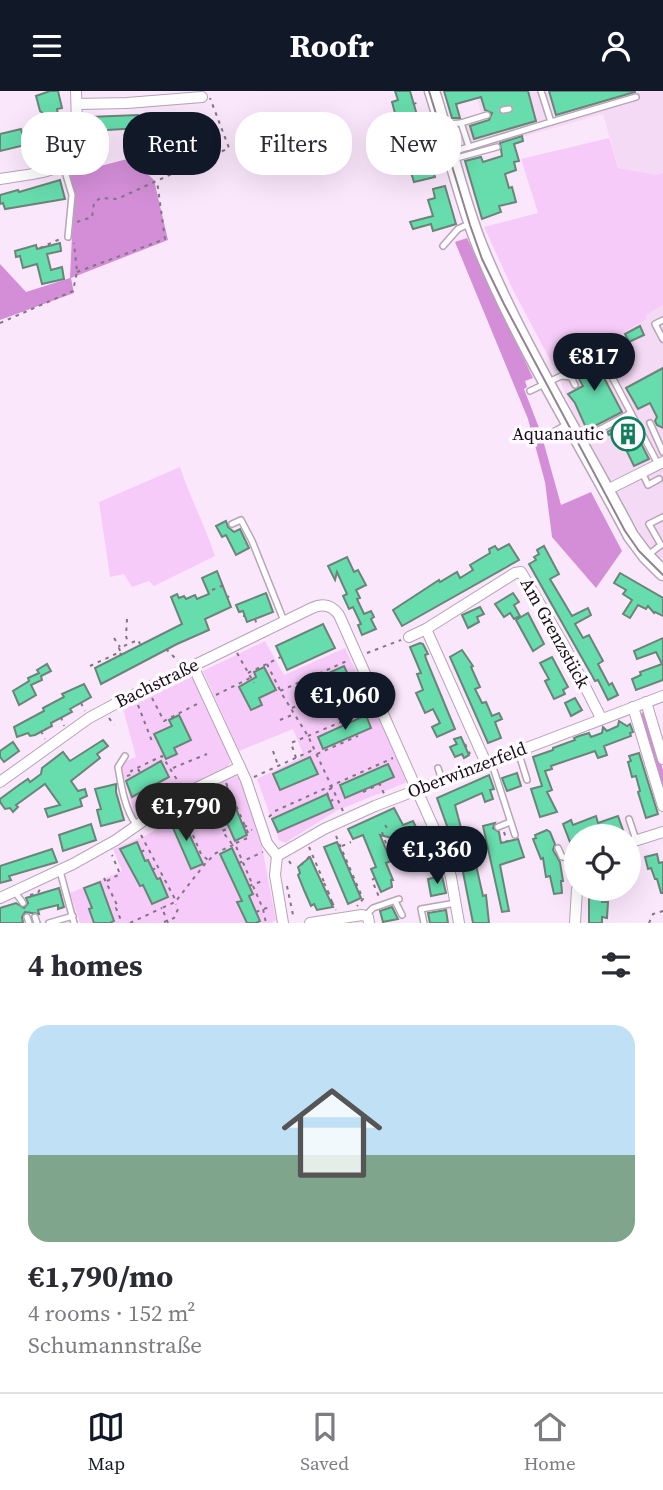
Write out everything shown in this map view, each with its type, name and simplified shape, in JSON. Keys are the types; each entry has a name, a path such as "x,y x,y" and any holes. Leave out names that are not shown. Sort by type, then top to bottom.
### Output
{"street":[{"path":"76,91 76,112"},
{"path":"432,91 439,112"},
{"path":"76,104 202,97"},
{"path":"0,179 26,175"},
{"path":"458,175 471,223 492,275 631,536 661,571"},
{"path":"607,490 660,463"},
{"name":"Am Grenzstück","path":"426,629 471,598 515,573 522,572 564,645 601,718"},
{"name":"Bachstraße","path":"0,782 89,718 147,687 318,605 334,608 358,657"},
{"path":"409,637 426,629 488,762"},
{"path":"358,657 446,857 459,923"},
{"path":"190,667 209,699 246,780 267,843 277,856 285,902 283,920"},
{"name":"Oberwinzerfeld","path":"277,856 330,825 387,801 663,696"},
{"path":"646,702 663,759"},
{"path":"633,707 663,806"},
{"path":"10,897 129,833 204,780 240,767"},
{"path":"641,839 663,832"},
{"path":"575,923 576,901"},
{"path":"310,923 365,918"}],"lane":[{"path":"541,91 551,123"},
{"path":"461,151 636,97"},
{"path":"469,147 461,124 487,115"},
{"path":"461,153 497,147"},
{"path":"66,175 72,195 68,235"},
{"path":"443,246 458,229 471,223"},
{"path":"663,320 655,324 663,339"},
{"path":"611,373 660,463"},
{"path":"530,391 561,376 571,377 575,384"},
{"path":"580,441 631,413"},
{"path":"550,434 570,422"},
{"path":"650,423 663,452"},
{"path":"642,472 648,485 659,479"},
{"path":"646,556 662,546 649,524 663,517"},
{"path":"232,524 241,520 284,621"},
{"path":"518,751 527,780"},
{"path":"125,756 118,767 120,779 132,819 141,824"},
{"path":"488,762 515,835"},
{"path":"438,768 442,780"},
{"path":"629,819 630,824"},
{"path":"500,826 510,822"},
{"path":"558,848 564,857"},
{"path":"60,871 71,919"},
{"path":"10,897 23,903"},
{"path":"365,918 373,908 397,900 402,915"},
{"path":"424,923 421,909 456,903"},
{"path":"64,908 71,919"},
{"path":"49,923 71,919"}],"path":[{"path":"69,225 92,216 94,203 100,198 117,199 229,148 212,98 202,97"},
{"path":"413,104 421,102"},
{"path":"77,272 165,239 157,180"},
{"path":"0,323 73,291 77,272 72,234 40,248"},
{"path":"212,590 224,585"},
{"path":"127,619 125,636 129,644"},
{"path":"358,657 409,637"},
{"path":"90,666 121,653 121,647 114,638"},
{"path":"121,647 138,640 140,645"},
{"path":"234,646 254,683"},
{"path":"166,649 170,655 190,667"},
{"path":"247,673 281,657"},
{"path":"102,660 104,664"},
{"path":"280,691 346,661"},
{"path":"266,665 307,736 347,818"},
{"path":"147,687 164,721 250,678"},
{"path":"291,709 336,689"},
{"path":"133,694 153,744"},
{"path":"296,758 291,743 366,712"},
{"path":"281,720 294,714"},
{"path":"316,755 358,736"},
{"path":"464,744 470,754"},
{"path":"246,780 314,750"},
{"path":"273,751 278,766"},
{"path":"172,769 207,754"},
{"path":"120,779 133,775 131,771 162,756 172,769 175,801 201,854 208,860"},
{"path":"130,923 175,902 216,853 250,837 284,808 392,759"},
{"path":"137,768 139,771 144,769"},
{"path":"266,772 268,777"},
{"path":"222,775 250,837"},
{"path":"363,792 380,784 387,801"},
{"path":"332,787 326,791 331,801 336,798"},
{"path":"312,794 314,800"},
{"path":"185,817 218,806 228,829 222,831 234,844 264,909 266,923"},
{"path":"284,808 286,813"},
{"path":"141,824 148,849 169,885 178,909 174,918 166,922 162,908"},
{"path":"245,827 253,830 262,825"},
{"path":"330,825 363,899 356,907 365,918"},
{"path":"386,825 388,829"},
{"path":"500,826 507,841"},
{"path":"382,832 388,849 386,850"},
{"path":"306,839 331,902"},
{"path":"341,846 351,842"},
{"path":"241,862 262,853 267,843"},
{"path":"106,882 120,874 107,844"},
{"path":"141,852 148,849"},
{"path":"302,865 312,854"},
{"path":"251,885 281,873 290,861"},
{"path":"204,865 208,869"},
{"path":"152,870 159,866"},
{"path":"256,912 285,902 290,895 281,873"},
{"path":"104,878 118,907 116,908 122,923"},
{"path":"375,878 372,880 380,897"},
{"path":"164,887 169,885"},
{"path":"104,890 109,888"},
{"path":"283,920 293,915 285,902"},
{"path":"110,911 116,908"},
{"path":"649,923 653,914 663,911"}],"shaded area":[{"path":"475,91 663,91 663,173 657,175 618,168 603,114 462,154 461,119 481,113"},
{"path":"609,138 618,168 657,175 663,173 663,305 646,315 647,319 556,371 513,290 484,227 538,213 521,159"},
{"path":"123,160 123,175 149,175 154,180 168,240 71,278 74,293 0,320 0,264 26,292 70,278 74,193 70,175 109,175 109,164"},
{"path":"467,238 533,378 525,381 527,387 524,389 541,433 561,505 591,492 622,551 596,588 552,537 545,482 528,419 455,242"},
{"path":"663,305 663,557 659,560 642,536 575,417 556,371 647,319 645,315"},
{"path":"180,467 215,556 154,586 149,581 132,587 124,574 110,577 99,502"},
{"path":"265,641 284,675 345,648 407,779 405,783 336,811 285,843 279,840 257,779 304,756 293,729 239,751 203,671"},
{"path":"187,677 192,677 230,755 230,763 226,768 180,790 136,818 121,767 126,761 136,757 123,709"},
{"path":"643,712 646,714 663,770 663,796 638,716"},
{"path":"233,776 241,777 260,837 276,920 271,923 80,923 70,893 122,871 113,849 147,835 200,801 201,791"}],"building":[{"path":"58,91 62,108 57,109 57,112 41,112 36,96"},
{"path":"395,91 410,91 416,112 395,112 392,102 398,100"},
{"path":"444,91 528,91 536,121 474,139 470,126 489,120 492,113 485,110 481,97 456,104 458,112 450,112"},
{"path":"549,91 635,91 635,92 556,115"},
{"path":"109,116 123,116 123,129 109,130"},
{"path":"21,129 21,146 0,151 0,134"},
{"path":"522,136 523,141 514,144 519,161 514,162 516,170 505,174 516,202 499,206 501,212 482,219 465,161 481,157 483,162 502,156 500,143"},
{"path":"412,175 435,177 414,182"},
{"path":"60,180 65,199 5,209 3,203 0,204 0,195"},
{"path":"445,186 456,224 433,231 431,224 413,229 410,222 433,216 428,200 435,198 433,189"},
{"path":"60,243 61,251 47,254 51,270 62,267 64,279 42,284 37,264 23,268 20,256 16,257 15,251 36,245 37,249"},
{"path":"640,326 644,335 629,342 625,334"},
{"path":"603,352 611,368 602,374 622,412 587,430 568,394 583,386 573,368"},
{"path":"663,368 663,428 657,425 657,417 650,403 638,409 626,388"},
{"path":"629,420 649,459 634,466 617,431 609,435 607,432"},
{"path":"226,521 234,532 240,529 249,548 236,555 226,535 222,537 216,526"},
{"path":"509,544 519,560 402,626 393,610 439,580 440,582 457,572 460,578 473,570 470,565 490,553 489,549 495,546 498,550"},
{"path":"544,546 559,574 550,579 572,616 588,608 591,615 575,624 583,638 589,635 603,661 598,664 609,685 612,683 618,695 608,700 529,564 536,560 534,557 539,554 537,550"},
{"path":"347,557 354,572 358,570 366,585 356,590 360,598 357,599 364,614 371,611 374,617 371,619 376,629 362,635 358,625 361,624 353,607 349,609 343,596 347,594 337,572 335,580 328,566"},
{"path":"217,571 231,607 205,619 209,630 101,684 95,668 182,624 171,597 177,594 179,598 184,596 186,599 195,595 197,599 209,594 202,578"},
{"path":"620,573 663,598 663,616 654,613 648,606 646,609 638,605 630,618 623,614 632,600 623,594 626,590 614,583"},
{"path":"266,593 273,612 247,622 243,611 239,612 236,605"},
{"path":"513,593 519,602 514,605 520,616 514,619 510,613 504,617 495,604"},
{"path":"480,607 484,614 477,617 479,622 468,628 462,615"},
{"path":"528,613 544,644 533,651 516,620"},
{"path":"323,624 335,648 287,670 276,646"},
{"path":"663,638 663,680 636,690 632,679 641,675 640,672 662,664 656,652 637,659 634,651"},
{"path":"420,643 428,654 425,655 426,659 455,729 437,737 432,727 440,723 433,709 425,713 416,693 423,690 417,674 421,673 410,647"},
{"path":"462,650 473,666 471,667 480,687 475,689 482,703 486,702 492,716 499,713 502,719 495,722 501,738 488,743 450,657"},
{"path":"552,657 568,687 563,690 565,694 554,699 545,681 549,679 540,663"},
{"path":"47,664 51,671 41,676 42,680 31,685 36,695 19,705 13,691 29,681 28,678 39,673 37,670"},
{"path":"344,666 350,679 301,701 296,688"},
{"path":"264,667 276,690 259,698 262,705 251,710 239,687 256,677 254,672"},
{"path":"84,684 91,697 70,709 72,712 51,723 52,726 35,735 30,736 28,733 17,737 14,727 44,711 43,708 64,697 62,694"},
{"path":"575,698 582,710 571,716 565,703"},
{"path":"179,715 191,740 174,748 177,754 166,759 154,734 172,726 169,720"},
{"path":"366,715 371,728 323,749 318,737"},
{"path":"619,721 627,726 630,724 633,732 630,733 631,736 604,746 607,755 598,758 595,751 551,766 552,769 545,771 552,790 547,792 557,812 540,817 531,789 542,786 533,757 579,736 589,733 591,737 602,733 603,727 607,731 618,726"},
{"path":"461,737 469,755 464,758 462,754 455,757 450,747 457,744 454,739"},
{"path":"103,740 108,746 97,754 100,758 71,781 78,791 85,789 87,796 80,799 82,806 48,817 45,809 60,805 45,784 16,805 18,807 13,812 10,808 5,809 0,802 0,799 19,785 28,779 30,782 41,774 42,768 63,752 70,761"},
{"path":"13,742 19,751 4,762 0,751"},
{"path":"639,753 658,814 646,818 636,776 632,777 628,762 631,761 629,756"},
{"path":"310,757 318,774 280,790 273,774"},
{"path":"161,761 169,777 132,797 126,781"},
{"path":"388,764 394,777 345,798 340,785"},
{"path":"517,773 521,786 507,791 502,778"},
{"path":"489,775 494,789 490,790 493,799 485,802 482,793 455,805 464,839 471,837 476,850 461,855 454,837 451,837 437,798"},
{"path":"116,784 124,820 101,826 97,810 101,809 95,789"},
{"path":"227,787 247,835 235,841 217,800 204,806 200,798"},
{"path":"327,794 333,808 278,832 272,819"},
{"path":"394,808 403,825 413,821 417,829 422,827 436,863 424,867 420,857 412,860 405,846 407,842 380,835 391,861 386,863 393,880 392,887 381,892 371,869 376,867 363,835 353,839 348,829"},
{"path":"181,816 203,864 191,869 170,821"},
{"path":"596,816 598,823 618,816 621,824 576,824"},
{"path":"495,823 493,828 499,832 501,843 518,839 524,857 500,865 509,911 502,912 483,826"},
{"path":"91,824 96,840 63,851 59,835"},
{"path":"547,830 555,844 553,850 560,862 562,893 554,894 550,876 546,877 543,858 541,859 533,839 536,838 535,835"},
{"path":"137,842 145,861 148,860 157,879 160,878 168,897 152,904 120,849"},
{"path":"337,842 361,898 348,904 324,847"},
{"path":"232,848 253,894 249,896 260,921 256,923 247,923 237,902 242,901 220,854"},
{"path":"52,849 57,862 9,876 11,880 0,883 0,866"},
{"path":"657,854 659,863 663,862 663,893 651,868 648,869 645,857"},
{"path":"310,857 333,907 317,910 314,904 311,906 298,875 298,867"},
{"path":"476,865 483,896 486,895 489,923 473,923 462,867"},
{"path":"442,876 446,893 431,896 428,879"},
{"path":"100,882 114,921 110,923 94,923 89,909 92,908 84,888"},
{"path":"59,888 64,907 58,909 58,905 38,910 39,914 25,912 21,923 0,923 0,908 16,903 24,908 28,903 26,898"},
{"path":"589,901 608,902 607,918 602,917 602,923 589,923"},
{"path":"392,907 398,919 383,922 380,911"},
{"path":"446,910 448,923 430,923 428,913"}],"tram line":[{"path":"429,91 482,259 625,531 639,551 663,575"}],"place":[{"name":"Aquanautic","path":"628,434"}]}
